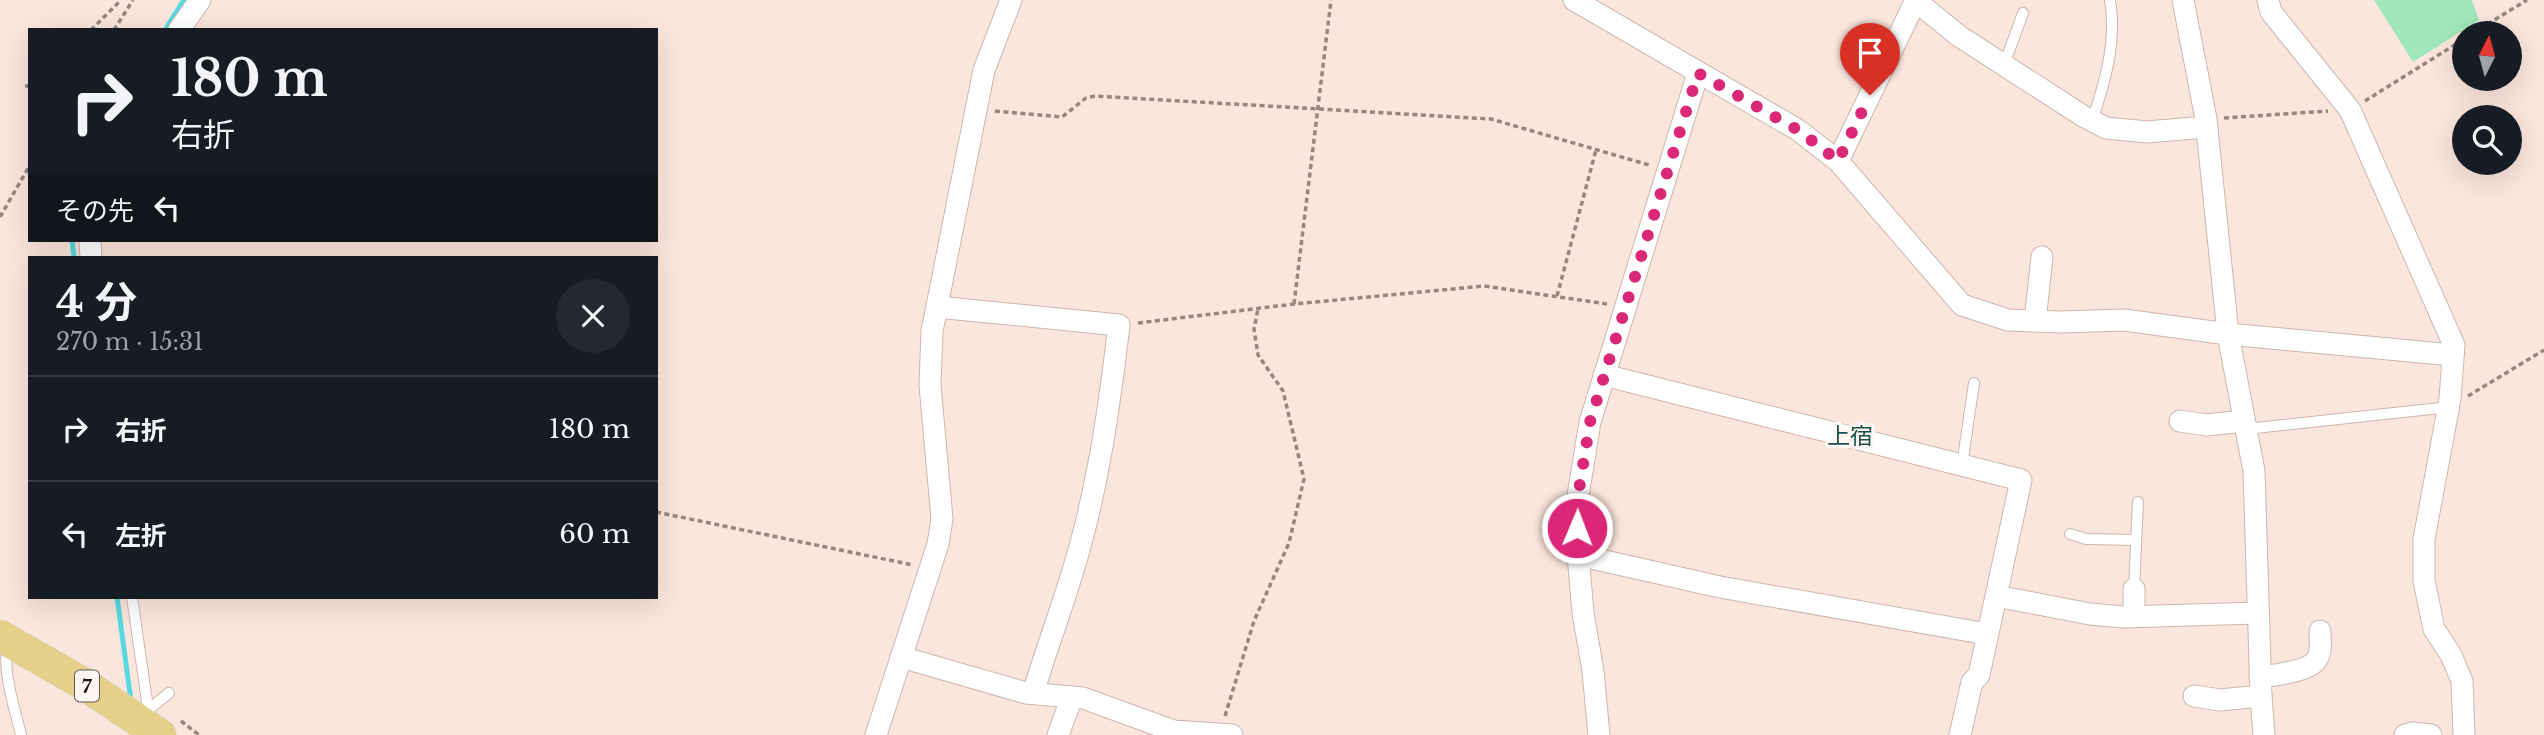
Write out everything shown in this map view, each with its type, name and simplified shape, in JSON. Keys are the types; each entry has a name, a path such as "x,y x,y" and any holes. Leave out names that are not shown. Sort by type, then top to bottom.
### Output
{"main road":[{"name":"7","path":"6,639 152,727"}],"street":[{"path":"180,28 200,0"},
{"path":"876,735 932,569 942,519 930,385 932,331 984,71 1011,0"},
{"path":"1574,0 1798,130 1838,161 1962,305 2008,320 2124,320 2228,334 2453,355"},
{"path":"1838,161 1916,0 1959,36 2106,128 2147,132 2206,123"},
{"path":"2183,0 2206,123 2228,334 2254,471 2260,686 2264,735"},
{"path":"2267,0 2271,12 2350,110 2454,345 2450,403 2424,539 2424,581 2434,629 2451,655 2462,681 2464,735"},
{"path":"1599,735 1593,671 1583,613 1577,502 1590,422 1698,73"},
{"path":"2035,321 2042,257"},
{"path":"937,307 1119,325 1108,420 1082,534 1072,576 1033,693"},
{"path":"1605,375 2021,480 1979,675 1972,682 1960,735"},
{"path":"2180,421 2206,425 2245,425"},
{"path":"1578,555 1720,587 1987,634"},
{"path":"2134,589 2134,616"},
{"path":"1996,596 2090,614 2134,616 2258,612"},
{"path":"2194,696 2220,700 2312,664 2317,660 2320,650 2320,631"},
{"path":"901,657 1033,693 1083,698 1174,731 1226,735"},
{"path":"1058,735 1072,697"},
{"path":"2405,735 2431,735"}],"lane":[{"path":"2092,121 2107,74 2112,14 2110,0"},
{"path":"2004,65 2022,13"},
{"path":"1962,466 1974,383"},
{"path":"2245,425 2450,403"},
{"path":"2134,589 2137,502"},
{"path":"2070,534 2086,539 2136,540"},
{"path":"132,599 152,727"},
{"path":"6,639 6,671 21,735"},
{"path":"152,727 169,693"}],"path":[{"path":"93,28 121,0"},
{"path":"115,28 132,0"},
{"path":"1294,304 1331,0"},
{"path":"2493,21 2527,0"},
{"path":"2206,123 2350,110 2452,46"},
{"path":"976,109 1062,117 1086,98 1095,96 1491,119 1668,170"},
{"path":"1557,296 1596,149"},
{"path":"0,217 28,168"},
{"path":"1119,325 1294,304 1485,286 1626,307"},
{"path":"1226,735 1254,621 1289,543 1304,479 1283,391 1258,355 1254,328 1258,309"},
{"path":"2450,403 2468,397 2544,350"},
{"path":"658,512 932,569"}],"green space":[{"path":"2374,0 2472,0 2479,20 2452,21 2452,37 2413,62"}],"waterway":[{"path":"166,28 184,0"},
{"path":"72,242 74,256"},
{"path":"117,599 131,701"}],"district":[{"name":"上宿","path":"1850,436"}],"route":[{"path":"1577,528 1577,502 1590,422 1698,73 1798,130 1838,161 1870,95"}]}
